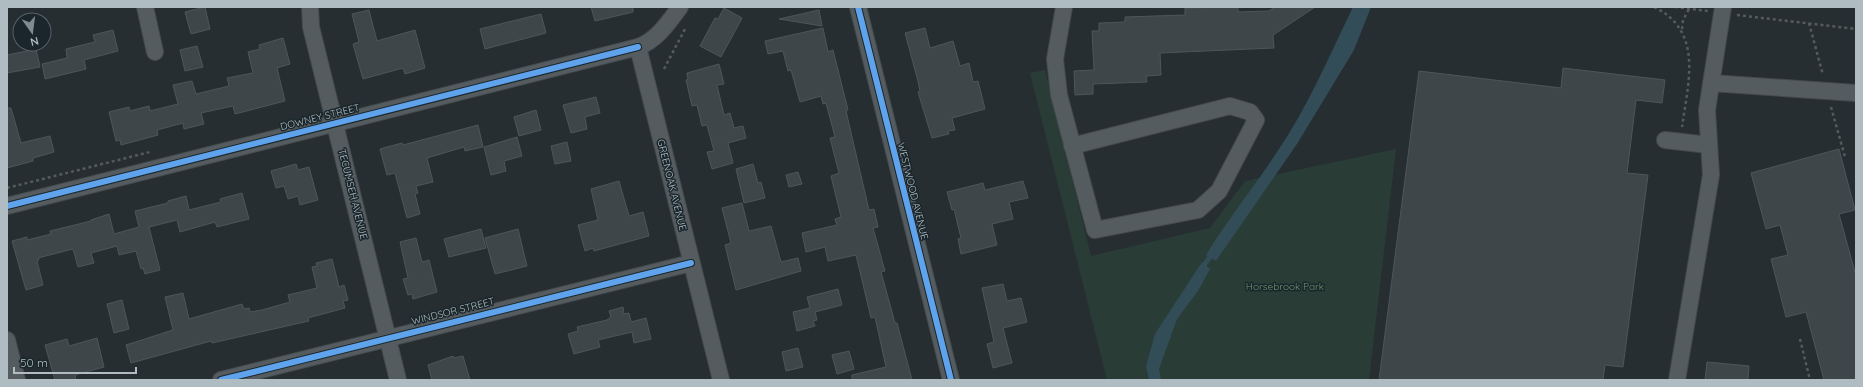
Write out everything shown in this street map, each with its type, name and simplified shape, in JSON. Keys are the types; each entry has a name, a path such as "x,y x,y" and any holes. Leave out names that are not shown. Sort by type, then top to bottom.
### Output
{"street":[{"path":"145,7 156,52"},
{"name":"TECUMSEH AVENUE","path":"310,7 311,27 398,380"},
{"path":"638,47 649,43 664,28 680,7"},
{"name":"WESTWOOD AVENUE","path":"858,7 951,380"},
{"path":"1064,7 1055,59 1059,95 1072,146 1095,230 1198,210 1219,191 1256,120 1250,112 1230,106 1072,146"},
{"path":"1677,380 1711,175 1707,110 1722,10"},
{"name":"DOWNEY STREET","path":"7,206 638,47"},
{"name":"GREENOAK AVENUE","path":"638,47 721,380"},
{"path":"1711,83 1856,93"},
{"path":"1673,141 1709,145"},
{"name":"WINDSOR STREET","path":"221,380 691,263"},
{"path":"7,340 17,380"}],"path":[{"path":"1654,7 1667,13 1682,30 1689,49 1690,72 1673,141"},
{"path":"1675,7 1722,10 1856,29"},
{"path":"1682,30 1683,20 1690,9"},
{"path":"664,70 686,28"},
{"path":"1800,339 1810,380"}],"green space":[{"name":"Horsebrook Park","path":"1045,70 1091,256 1210,228 1245,181 1396,149 1369,380 1107,380 1030,73"}],"water":[{"path":"1353,7 1371,7 1354,50 1297,144 1216,261 1206,255 1299,117"},
{"path":"1202,262 1210,269 1198,291 1177,319 1159,369 1161,380 1149,380 1146,366 1155,334"}],"building":[{"path":"205,7 210,29 191,34 185,12"},
{"path":"591,7 633,7 633,12 595,21"},
{"path":"1238,7 1238,12 1269,11 1275,7 1315,7 1273,35 1274,48 1160,53 1161,75 1146,76 1147,82 1093,84 1093,94 1075,95 1074,71 1094,70 1092,31 1099,31 1099,23 1125,22 1125,17 1185,15 1185,8"},
{"path":"724,8 742,18 721,57 700,46 715,18 718,19"},
{"path":"369,10 377,41 415,30 425,68 405,74 403,68 363,79 353,44 359,42 352,14"},
{"path":"819,10 822,26 779,19"},
{"path":"541,14 546,33 485,49 480,29"},
{"path":"823,28 828,52 833,50 848,110 846,111 869,210 874,209 878,227 873,228 885,271 881,272 895,323 897,323 912,380 852,380 852,375 886,367 875,317 871,318 856,255 828,261 825,247 806,252 802,233 837,225 835,219 841,217 831,176 839,173 830,138 835,137 826,103 823,104 821,96 800,102 791,70 788,71 783,51 768,54 765,41"},
{"path":"925,28 930,48 953,41 960,66 969,63 973,82 978,81 985,109 952,118 955,130 948,131 949,134 932,138 918,92 920,91 918,81 905,33"},
{"path":"113,30 118,51 84,60 86,69 45,79 42,64 67,58 66,49 95,42 93,35"},
{"path":"283,38 290,64 277,68 285,101 235,114 233,106 201,113 204,124 184,129 183,123 157,130 158,135 121,145 120,140 116,141 109,112 129,107 130,111 149,106 150,111 178,104 173,85 192,81 196,94 229,86 227,78 253,73 248,52 260,49 259,45"},
{"path":"197,46 203,67 185,71 180,50"},
{"path":"22,52 37,52 40,67 7,73 7,55"},
{"path":"719,64 724,84 717,85 724,115 730,113 734,128 743,126 746,138 728,143 733,163 712,169 707,152 714,151 707,125 702,126 697,105 692,106 686,80 688,79 687,73"},
{"path":"1563,68 1665,80 1662,103 1636,100 1627,173 1648,175 1623,367 1605,365 1603,380 1379,380 1419,71 1561,88"},
{"path":"596,97 600,113 585,117 587,129 571,133 563,105"},
{"path":"7,108 11,108 21,143 50,136 54,152 33,158 33,161 7,168"},
{"path":"536,110 541,130 519,136 514,117"},
{"path":"478,125 483,147 465,151 464,147 427,158 433,182 416,186 418,193 415,194 420,214 407,218 395,173 387,175 380,149 402,143 403,145"},
{"path":"517,137 522,156 504,161 506,171 491,175 484,147"},
{"path":"567,142 571,161 555,164 551,146"},
{"path":"1839,149 1855,210 1839,214 1856,276 1856,380 1824,380 1806,312 1786,317 1771,259 1788,255 1780,225 1766,229 1751,173"},
{"path":"296,164 298,170 309,167 318,200 300,205 298,196 288,199 284,186 276,188 271,171"},
{"path":"753,164 758,183 761,182 765,198 744,203 736,169"},
{"path":"798,172 802,184 789,187 786,175"},
{"path":"619,181 629,216 643,212 649,236 594,251 593,248 585,251 578,225 598,220 591,189"},
{"path":"1023,181 1028,198 1009,202 1013,219 992,224 997,245 961,254 958,239 961,238 954,209 952,210 947,192 983,183 985,190"},
{"path":"242,193 249,219 217,227 215,222 180,232 177,220 149,227 160,270 145,274 143,268 141,269 136,251 119,255 117,246 91,253 94,263 78,267 73,249 38,258 39,260 37,261 43,285 26,290 12,241 27,237 27,240 51,234 50,231 91,221 109,214 114,234 139,227 135,211 168,203 168,201 186,196 189,210 221,202 220,199"},
{"path":"742,203 749,231 771,226 781,262 798,258 801,271 736,290 725,245 731,243 722,208"},
{"path":"481,229 486,248 449,257 444,239"},
{"path":"518,229 527,266 495,274 485,238"},
{"path":"416,238 422,262 429,260 437,292 413,299 412,294 408,295 403,279 408,278 400,242"},
{"path":"332,259 339,287 344,285 348,300 343,301 345,308 308,318 309,321 212,343 211,341 131,363 126,345 173,330 165,297 183,293 189,319 242,304 244,309 249,308 250,312 262,310 290,302 288,295 317,288 312,267 317,266 316,263"},
{"path":"1003,284 1007,301 1021,298 1027,322 1003,328 1012,363 993,368 987,344 994,342 982,288"},
{"path":"838,289 842,305 815,312 817,320 813,321 815,326 797,331 793,312 810,308 807,297"},
{"path":"122,300 129,329 114,333 107,304"},
{"path":"623,307 624,314 629,313 631,322 646,318 651,339 634,343 632,332 598,340 600,347 574,354 568,334 578,331 577,327 607,320 611,317 609,311"},
{"path":"97,338 104,367 75,375 76,380 55,380 45,345 67,339 69,346"},
{"path":"798,348 803,367 786,371 782,352"},
{"path":"849,351 854,369 837,374 832,355"},
{"path":"453,356 454,358 463,356 470,380 432,380 428,365"},
{"path":"1707,362 1749,366 1748,380 1705,380"}],"waterway":[{"path":"1201,269 1213,253"}],"cycle path":[{"path":"858,7 951,380"},
{"path":"7,206 638,47"},
{"path":"221,380 691,263"}]}
